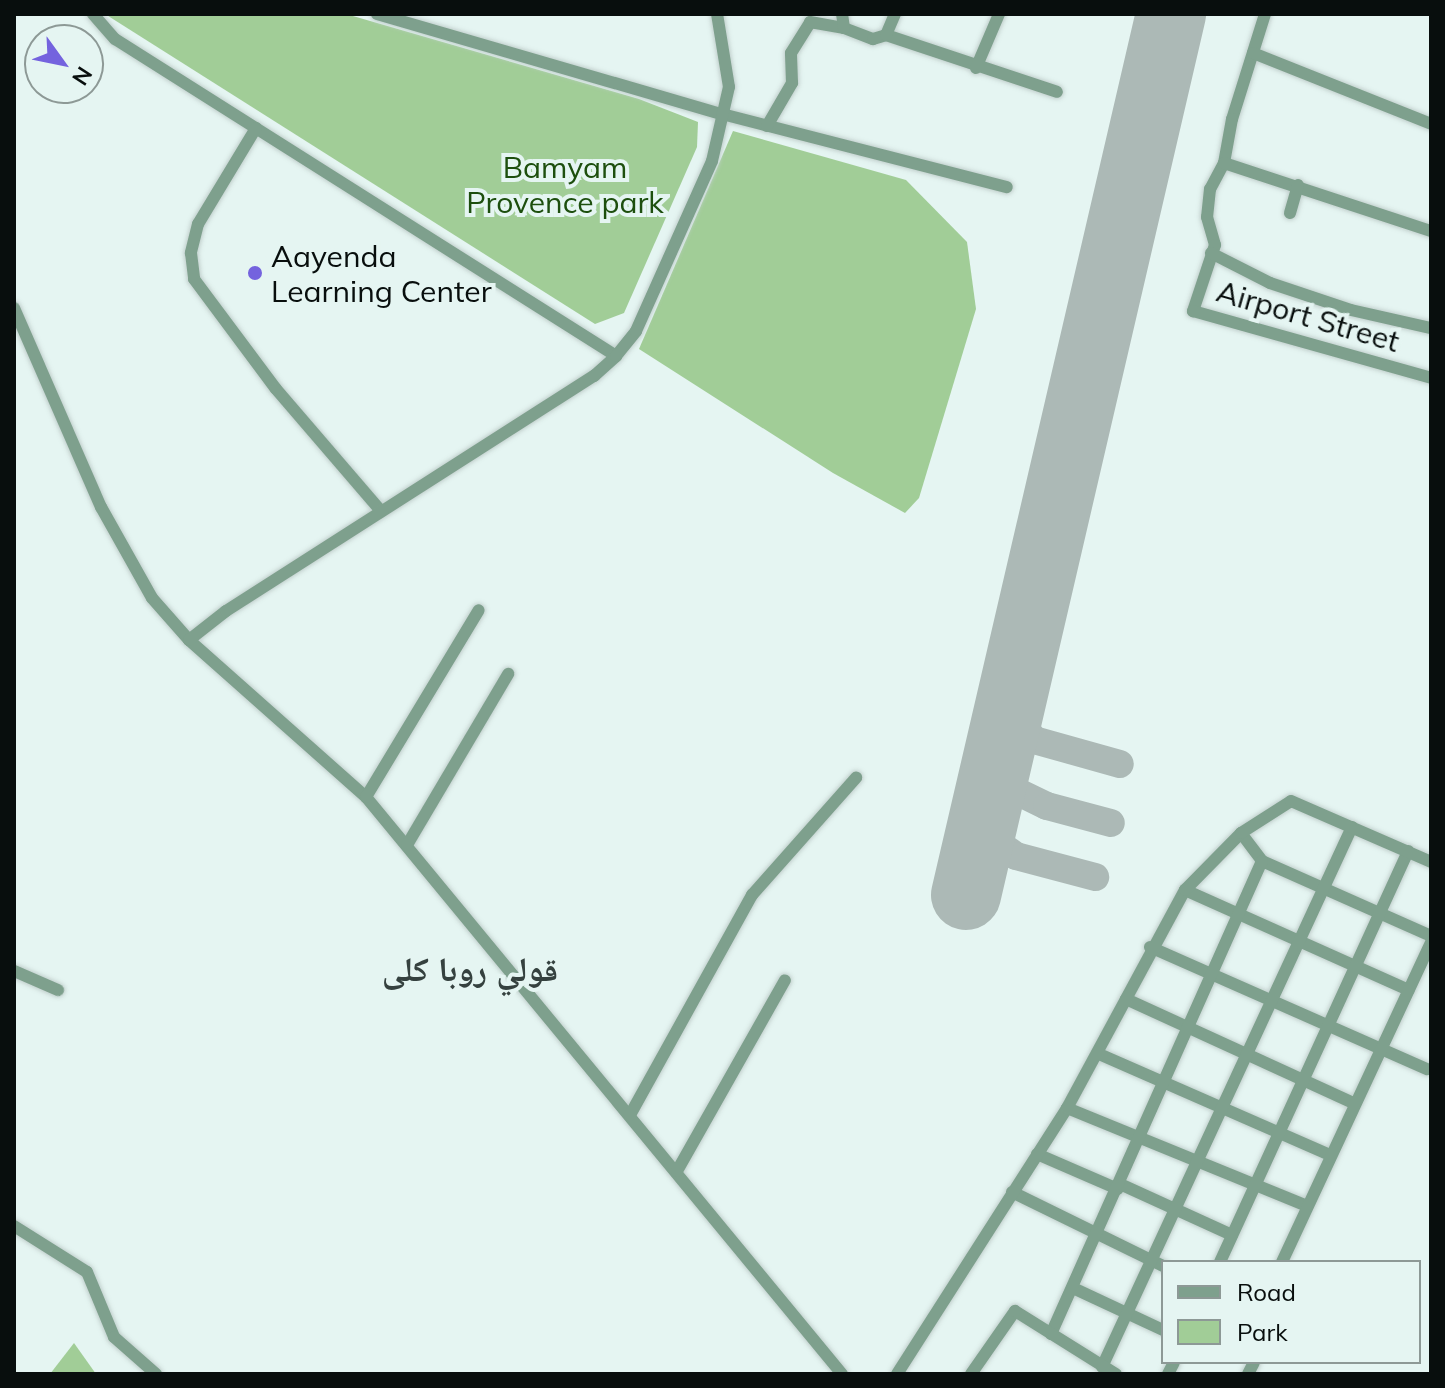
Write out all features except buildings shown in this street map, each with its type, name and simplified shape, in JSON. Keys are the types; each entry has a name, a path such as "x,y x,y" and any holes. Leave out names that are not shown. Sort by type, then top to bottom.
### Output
{"street":[{"path":"93,14 115,39 616,356"},
{"path":"377,14 722,114 1007,187"},
{"path":"189,640 381,511 594,376 616,356 636,331 699,189 722,114 729,87 717,14"},
{"path":"842,14 844,28"},
{"path":"886,35 895,14"},
{"path":"976,68 999,14"},
{"name":"Airport Street","path":"1265,14 1232,119 1224,163 1210,189 1207,217 1215,245 1193,311 1431,378"},
{"path":"767,126 792,83 791,53 810,22 844,28 873,39 886,35 976,68 1057,92"},
{"path":"1253,53 1431,124"},
{"path":"256,128 198,224 191,253 194,279 276,389 381,511"},
{"path":"1224,163 1431,231"},
{"path":"1290,213 1298,185"},
{"path":"1211,253 1270,283 1351,310 1431,328"},
{"path":"14,308 101,507 133,572 189,640 366,797 842,1374"},
{"path":"366,797 479,610"},
{"path":"407,845 508,674"},
{"path":"630,1115 752,895 856,778"},
{"path":"897,1374 1067,1108 1099,1054 1150,947 1185,890 1241,833 1291,801 1431,862"},
{"path":"1102,1367 1128,1314 1158,1264 1175,1208 1219,1107 1271,1000 1321,885 1352,827"},
{"path":"1241,833 1262,861 1321,885 1431,939 1283,1260"},
{"path":"1223,1260 1327,1023 1408,851"},
{"path":"1051,1334 1241,916 1262,861"},
{"path":"1185,890 1409,990"},
{"path":"1150,947 1427,1069"},
{"path":"14,971 58,990"},
{"path":"677,1171 785,980"},
{"path":"1126,999 1353,1103"},
{"path":"1099,1054 1330,1155"},
{"path":"1067,1108 1307,1206"},
{"path":"1037,1154 1175,1208 1232,1235"},
{"path":"1012,1192 1097,1237 1158,1264"},
{"path":"14,1226 87,1272 114,1337 156,1374"},
{"path":"1073,1288 1161,1329"},
{"path":"971,1374 1015,1311 1116,1374"}],"green space":[{"name":"Bamyam Provence park","path":"105,14 346,14 639,99 698,122 697,147 624,313 595,324"},
{"path":"733,131 906,180 967,242 976,309 919,498 905,513 833,473 639,349"},
{"path":"74,1343 96,1374 50,1374"}],"taxiway":[{"path":"1012,696 1018,719 1034,740 1120,764"},
{"path":"999,752 1016,791 1047,806 1111,823"},
{"path":"987,806 998,843 1016,856 1095,877"}],"runway":[{"path":"966,895 1171,14"}],"place":[{"name":"Aayenda Learning Center","path":"255,273"}],"district":[{"name":"قولي روبا کلی","path":"470,969"}]}
